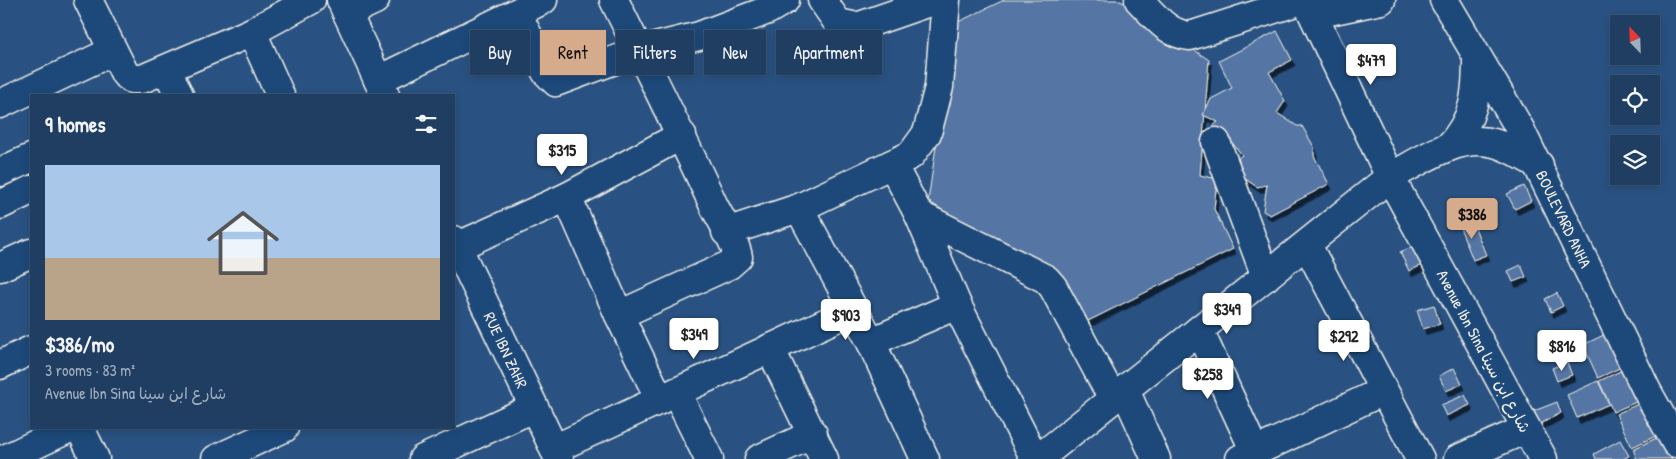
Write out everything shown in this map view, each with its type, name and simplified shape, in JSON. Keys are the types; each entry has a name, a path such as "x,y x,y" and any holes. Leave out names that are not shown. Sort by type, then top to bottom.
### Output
{"street":[{"path":"88,0 125,74 132,79 142,79 172,88 252,32 311,0"},
{"path":"375,0 344,6 381,87 543,0"},
{"path":"614,0 629,30"},
{"path":"694,37 768,10 785,0"},
{"path":"822,0 838,23 857,27 935,0"},
{"path":"726,232 799,208 911,155 927,133 939,87 946,0"},
{"path":"1139,0 1167,29 1179,35 1190,36 1308,5 1381,0"},
{"name":"BOULEVARD ANHA","path":"1444,0 1476,57 1500,94 1539,165 1647,391 1676,443"},
{"name":"Avenue Ibn Sina شارع ابن سينا","path":"1308,5 1390,177 1543,459"},
{"path":"517,13 546,72 556,82 616,60"},
{"path":"252,32 280,94"},
{"path":"0,104 113,51"},
{"path":"1448,147 1464,127 1475,101 1477,86 1476,57"},
{"path":"619,315 729,265 738,257 736,248 726,232 682,135 651,75"},
{"path":"455,245 567,197 682,135"},
{"path":"1216,142 1266,277"},
{"path":"892,164 919,215 957,305 1045,456 1390,177 1448,147 1464,142 1492,142 1512,150 1539,165"},
{"path":"0,172 30,158"},
{"path":"0,205 30,190"},
{"path":"567,197 619,315 709,459"},
{"path":"799,208 871,342 925,459"},
{"path":"919,215 1046,278 1119,395 1156,459"},
{"name":"RUE IBN ZAHR","path":"455,245 556,454"},
{"path":"1307,245 1420,459"},
{"path":"0,267 30,253"},
{"path":"871,342 957,305"},
{"path":"556,454 668,396 853,310"},
{"path":"1199,330 1248,456 1383,391"},
{"path":"770,348 824,459"},
{"path":"0,365 30,350"},
{"path":"423,459 453,453 533,408"},
{"path":"5,459 68,429"},
{"path":"80,429 95,459"},
{"path":"216,459 282,429"},
{"path":"1458,459 1526,429"},
{"path":"759,459 813,434"}],"building":[{"path":"1004,0 1119,0 1209,60 1200,175 1217,179 1214,209 1233,249 1080,325 1053,280 928,201 954,24"},
{"path":"1277,31 1292,60 1269,72 1285,101 1277,113 1297,126 1302,126 1314,147 1314,156 1329,184 1270,215 1263,211 1267,185 1257,187 1232,170 1231,165 1242,155 1230,140 1221,144 1213,126 1218,122 1203,115 1211,99 1232,88 1219,61"},
{"path":"1524,186 1531,201 1515,209 1507,194"},
{"path":"1472,220 1486,255 1473,260 1459,225"},
{"path":"1419,244 1427,263 1409,271 1400,252"},
{"path":"1521,265 1526,277 1513,282 1508,271"},
{"path":"1557,293 1563,306 1551,312 1545,299"},
{"path":"1434,305 1440,324 1423,329 1417,310"},
{"path":"1610,332 1626,365 1598,378 1583,345"},
{"path":"1567,362 1572,375 1557,381 1552,368"},
{"path":"1629,367 1643,399 1613,412 1599,381"},
{"path":"1454,368 1462,384 1446,391 1439,376"},
{"path":"1598,381 1609,404 1577,418 1567,395"},
{"path":"1465,395 1470,405 1446,416 1441,405"},
{"path":"1645,401 1660,434 1632,447 1616,414"},
{"path":"1557,402 1561,413 1540,424 1534,411"},
{"path":"1661,436 1672,459 1637,459 1633,449"},
{"path":"1620,440 1629,456 1623,459 1596,459 1594,454"}]}
